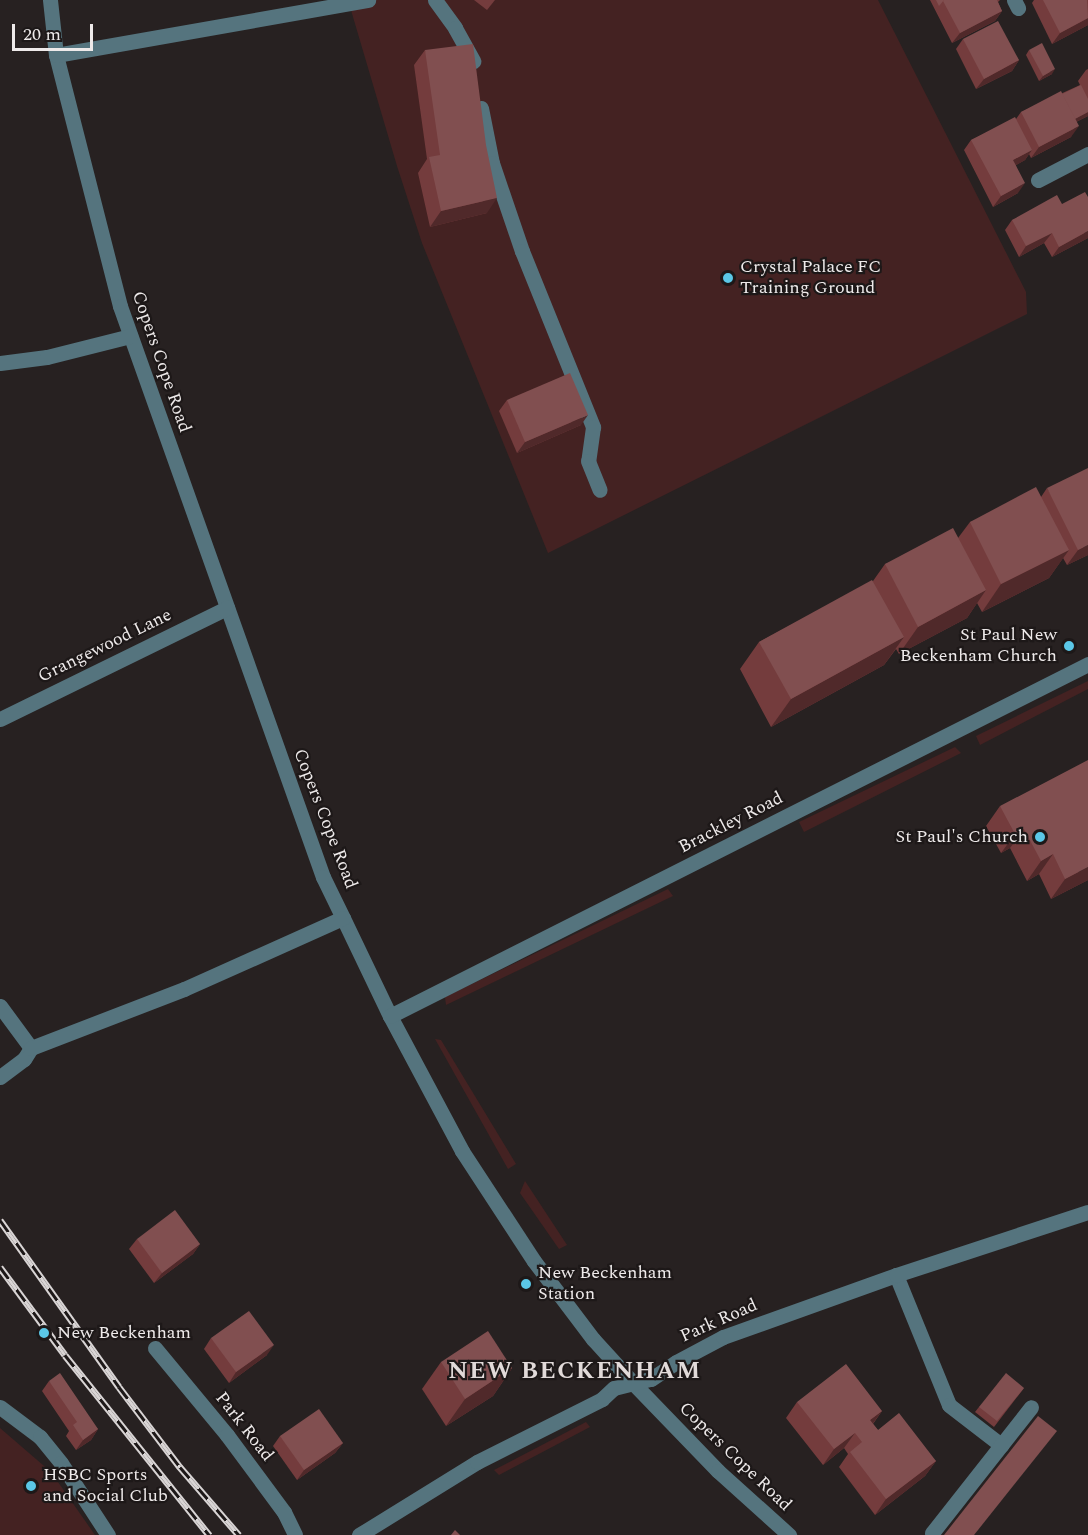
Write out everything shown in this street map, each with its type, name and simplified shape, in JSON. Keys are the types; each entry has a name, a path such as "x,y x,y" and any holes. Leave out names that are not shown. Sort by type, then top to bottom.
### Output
{"street":[{"name":"Copers Cope Road","path":"50,0 56,55 130,336 323,877 390,1016 462,1151 534,1261 593,1339 633,1383 718,1471 789,1535"},
{"path":"56,55 368,0"},
{"path":"435,0 455,28 472,59 477,81"},
{"path":"480,96 492,163 593,427 588,461 600,490"},
{"path":"1038,180 1088,154"},
{"path":"0,363 47,357 130,336"},
{"name":"Grangewood Lane","path":"0,719 227,608"},
{"name":"Brackley Road","path":"390,1016 1088,664"},
{"path":"0,1077 24,1059 31,1048 184,989 343,918"},
{"path":"0,1006 31,1048"},
{"name":"Park Road","path":"361,1534 477,1462 602,1399 614,1388 651,1379 676,1362 723,1337 896,1275 1088,1212"},
{"path":"896,1275 949,1405 1002,1445"},
{"name":"Park Road","path":"155,1348 246,1461 284,1512 295,1535"},
{"path":"0,1407 40,1437 61,1463 108,1535"},
{"path":"932,1533 1031,1407"}],"shaded area":[{"name":"Crystal Palace FC Training Ground","path":"348,0 878,0 1026,292 1027,314 548,553 422,243"},
{"path":"1088,681 1088,689 980,745 976,736"},
{"path":"955,747 961,753 804,832 799,822"},
{"path":"668,889 673,896 446,1005 445,997"},
{"path":"435,1039 441,1040 516,1164 508,1169"},
{"path":"525,1181 567,1245 559,1249 520,1193"},
{"path":"586,1422 590,1427 499,1475 494,1470"},
{"name":"HSBC Sports and Social Club","path":"0,1428 51,1472 95,1535 0,1535"}],"building":[{"path":"936,0 944,0 939,6"},
{"path":"944,0 997,0 1002,11 960,33"},
{"path":"1043,0 1087,0 1088,18 1060,33"},
{"path":"998,21 1019,60 984,79 963,39"},
{"path":"1042,43 1055,69 1043,76 1029,50"},
{"path":"473,44 486,145 497,198 441,211 429,157 440,155 425,50"},
{"path":"1081,85 1088,99 1088,112 1075,119 1062,94"},
{"path":"1061,91 1079,126 1039,147 1021,112"},
{"path":"1015,117 1032,150 1013,160 1025,183 1001,196 971,140"},
{"path":"1085,192 1088,197 1088,231 1059,247 1052,233 1026,246 1012,220 1057,195 1062,204"},
{"path":"570,373 588,415 525,442 507,400"},
{"path":"1088,468 1088,545 1078,550 1047,488"},
{"path":"1036,487 1069,550 1001,584 970,522"},
{"path":"953,528 986,590 918,627 885,564"},
{"path":"872,580 904,637 791,699 759,642"},
{"name":"St Paul's Church","path":"1088,760 1088,867 1065,879 1053,854 1041,861 1024,829 1015,834 1000,806"},
{"path":"175,1210 200,1244 162,1273 137,1239"},
{"path":"249,1311 274,1345 236,1372 211,1338"},
{"path":"488,1331 512,1368 465,1399 441,1362"},
{"path":"846,1364 882,1411 870,1420 878,1430 899,1413 936,1461 886,1499 850,1452 862,1442 855,1433 834,1449 797,1402"},
{"path":"60,1373 98,1429 83,1440 73,1425 77,1422 49,1381"},
{"path":"1006,1373 1024,1388 997,1421 979,1407"},
{"path":"319,1409 343,1443 304,1470 280,1436"},
{"path":"1038,1416 1057,1431 974,1535 944,1535"}],"railway":[{"path":"0,1220 119,1387 180,1467 239,1535"},
{"path":"0,1267 65,1355 209,1535"}],"place":[{"name":"Crystal Palace FC Training Ground","path":"728,278"},
{"name":"St Paul New Beckenham Church","path":"1069,646"},
{"name":"St Paul's Church","path":"1040,837"},
{"name":"New Beckenham Station","path":"526,1284"},
{"name":"New Beckenham","path":"44,1333"},
{"name":"HSBC Sports and Social Club","path":"31,1486"}],"district":[{"name":"NEW BECKENHAM","path":"575,1372"}]}
